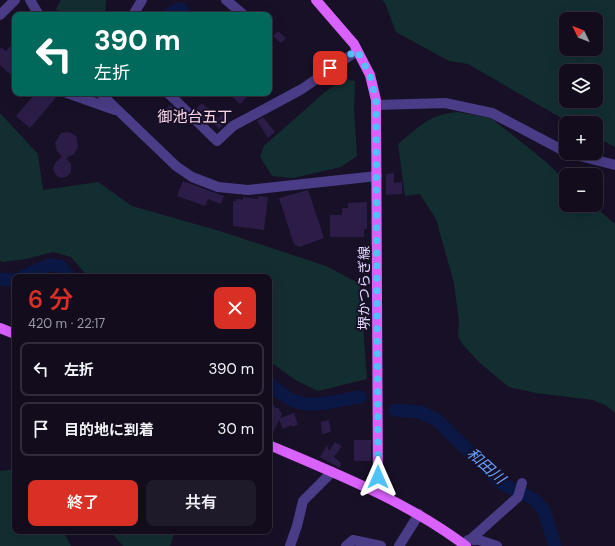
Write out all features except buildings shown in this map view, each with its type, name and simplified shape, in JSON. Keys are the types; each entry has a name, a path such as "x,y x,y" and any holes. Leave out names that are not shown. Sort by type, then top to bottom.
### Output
{"main road":[{"name":"堺かつらぎ線","path":"316,0 327,10 357,50 370,75 376,105 378,492"},
{"path":"0,328 12,333"},
{"path":"272,446 378,492 466,542"}],"street":[{"path":"0,15 15,0"},
{"path":"30,0 37,12"},
{"path":"136,12 142,0"},
{"path":"226,0 240,12"},
{"path":"171,96 217,141 232,126 302,89 357,50"},
{"path":"76,96 119,111"},
{"path":"103,96 176,166 192,177 218,188 248,190 377,176"},
{"path":"376,105 445,103 492,113 559,149"},
{"path":"595,160 615,165"},
{"path":"290,546 303,501 332,472"},
{"path":"466,542 518,498 522,483"},
{"path":"399,546 419,514"},
{"path":"346,546 353,540 381,546"},
{"path":"466,542 497,546"}],"green space":[{"path":"61,0 106,0 105,12 60,12 56,9"},
{"path":"382,0 615,0 615,147 603,141 603,116 559,117 468,64 449,61 396,32 385,3"},
{"path":"344,79 355,81 354,110 357,156 341,167 293,178 272,176 260,157 264,146 326,91"},
{"path":"457,112 491,118 545,161 559,174 559,212 601,212 615,224 615,413 607,406 593,400 536,393 509,387 481,364 463,345 458,336 459,321 454,283 436,219 420,194 405,196 398,144 424,123 438,116"},
{"path":"0,113 38,154 43,190 98,182 132,206 223,232 326,266 360,284 367,379 318,391 297,381 272,363 272,274 85,274 71,257 53,252 26,259 2,262 0,260"},
{"path":"12,469 12,534 65,534 71,546 0,546 0,471"},
{"path":"113,534 174,534 170,546 123,546"}],"water":[{"path":"180,2 184,3 191,12 164,12 167,7"}],"waterway":[{"name":"和田川","path":"29,274 49,265 60,266 67,274"},
{"name":"和田川","path":"0,279 12,280"},
{"name":"和田川","path":"272,385 290,399 300,403 322,404 360,397"},
{"name":"和田川","path":"395,410 420,412 437,420 501,483 534,499 544,510 555,546"}],"district":[{"name":"御池台五丁","path":"195,117"}],"route":[{"path":"330,68 357,50 370,75 376,100 378,477"}]}
